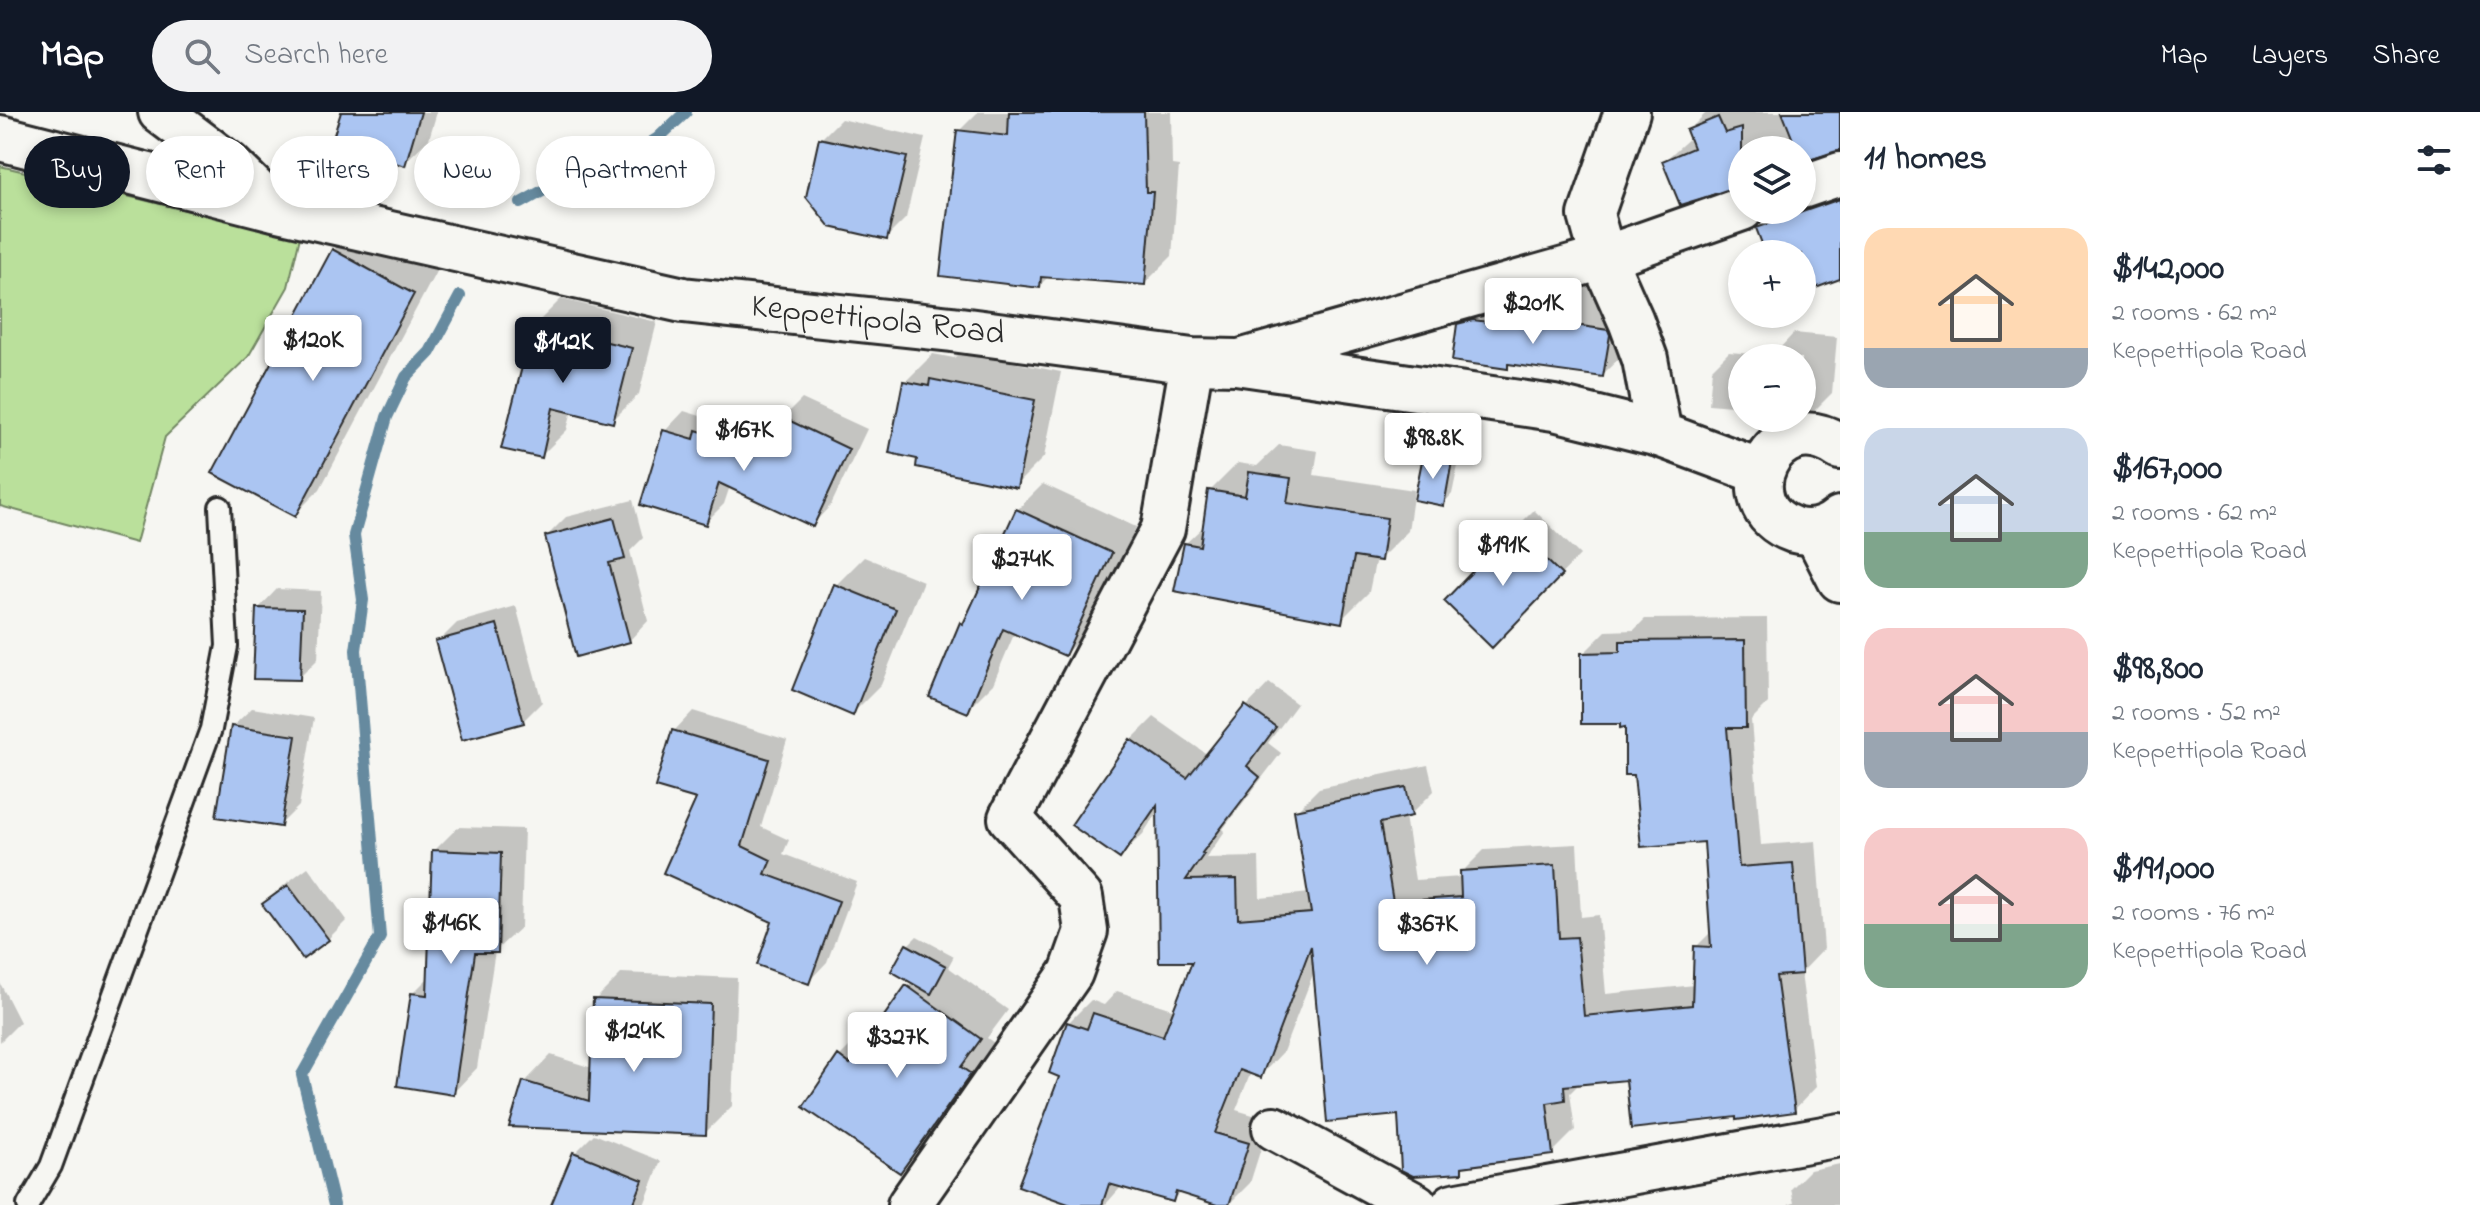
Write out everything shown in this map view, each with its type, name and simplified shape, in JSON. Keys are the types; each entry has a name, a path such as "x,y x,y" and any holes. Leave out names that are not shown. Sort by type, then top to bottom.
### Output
{"main road":[{"path":"1627,112 1591,215 1603,258 1645,359 1659,434"},
{"name":"Keppettipola Road","path":"0,138 270,207"},
{"name":"Keppettipola Road","path":"274,208 683,300 952,329 1192,361 1236,362 1554,408 1659,434 1761,472"},
{"path":"1840,447 1828,439 1812,435 1795,437 1780,444 1768,456 1761,472 1760,488 1763,503 1772,516 1785,526 1800,532 1828,525 1840,579"}],"street":[{"path":"160,112 229,164 270,204"},
{"path":"1816,182 1840,174"},
{"path":"1236,362 1603,258 1728,214"},
{"path":"909,1205 1071,973 1086,931 1081,897 1010,818 1163,529 1192,361"},
{"path":"1274,1128 1416,1205"},
{"path":"1453,1205 1840,1135"}],"lane":[{"path":"28,1205 51,1166 211,729 227,646 220,507"}],"green space":[{"path":"0,166 24,172 24,208 130,208 130,197 146,201 146,208 177,208 300,237 288,287 248,357 165,437 136,543 0,506"}],"building":[{"path":"341,112 421,112 405,166 398,164 398,136 334,136"},
{"path":"1009,112 1144,112 1146,192 1153,192 1145,285 1041,277 1040,288 940,276 957,130 1008,136"},
{"path":"1782,112 1840,112 1840,151 1816,158 1816,136 1791,136"},
{"path":"1718,117 1725,133 1742,128 1742,136 1728,136 1728,190 1680,205 1662,161 1693,148 1686,130"},
{"path":"819,138 907,157 887,240 830,227 806,197"},
{"path":"1840,199 1840,279 1816,288 1816,240 1761,240 1756,228 1768,224 1816,224 1816,207"},
{"path":"332,249 414,294 295,517 212,473"},
{"path":"1535,319 1608,330 1610,335 1603,377 1508,364 1508,369 1452,361 1457,324 1473,320 1533,328"},
{"path":"533,324 632,348 613,423 553,408 542,458 501,449"},
{"path":"930,379 1035,400 1017,488 916,467 917,459 889,453 903,381 929,386"},
{"path":"782,417 849,449 813,527 719,483 706,525 640,505 663,430 694,439 696,430 766,451"},
{"path":"1423,456 1452,461 1444,506 1414,500"},
{"path":"1249,472 1291,478 1287,503 1387,518 1381,561 1354,557 1342,623 1174,591 1184,543 1200,546 1208,490 1245,496"},
{"path":"1016,509 1112,553 1065,656 1003,629 968,713 929,697 960,622 963,624"},
{"path":"614,518 625,559 609,563 630,642 576,657 545,536"},
{"path":"1514,528 1562,575 1492,648 1444,601"},
{"path":"834,584 896,609 853,716 792,690"},
{"path":"256,608 303,609 300,680 253,679"},
{"path":"497,624 524,723 462,740 435,641"},
{"path":"1745,640 1746,728 1727,728 1739,867 1793,863 1802,974 1776,976 1795,1112 1631,1129 1626,1080 1564,1086 1565,1100 1547,1103 1553,1155 1462,1167 1462,1173 1413,1176 1401,1170 1398,1115 1327,1122 1311,946 1261,1078 1240,1070 1215,1133 1249,1143 1229,1205 1217,1205 1176,1192 1173,1202 1109,1184 1102,1205 1071,1205 1018,1186 1059,1077 1049,1073 1067,1022 1087,1029 1093,1013 1163,1036 1192,962 1159,962 1157,805 1120,859 1071,825 1130,739 1187,778 1245,705 1276,727 1247,766 1260,777 1202,853 1186,880 1237,879 1238,919 1311,913 1294,810 1406,787 1412,816 1380,823 1393,902 1461,897 1460,871 1555,865 1559,938 1577,937 1584,1016 1692,1005 1694,946 1711,947 1704,842 1641,847 1634,775 1625,775 1625,727 1620,728 1620,724 1581,724 1581,653 1620,652 1620,641"},
{"path":"231,726 296,736 281,827 216,817"},
{"path":"672,730 769,759 742,846 771,860 765,874 839,901 809,984 757,965 772,922 663,873 696,799 655,787"},
{"path":"432,850 501,853 498,953 475,953 454,1095 397,1086 411,993 427,995"},
{"path":"288,885 329,940 303,959 262,904"},
{"path":"906,944 946,966 931,994 891,971"},
{"path":"906,985 981,1039 961,1067 971,1074 900,1173 803,1107 838,1055 850,1064"},
{"path":"593,999 711,1004 706,1135 509,1127 523,1081 589,1101"},
{"path":"573,1152 643,1180 633,1205 551,1205"}],"waterway":[{"path":"521,203 555,184 608,170 658,138 686,112"},
{"path":"334,1205 302,1075 380,937 356,650 363,600 354,535 387,417 406,377 430,352 460,296"}]}
